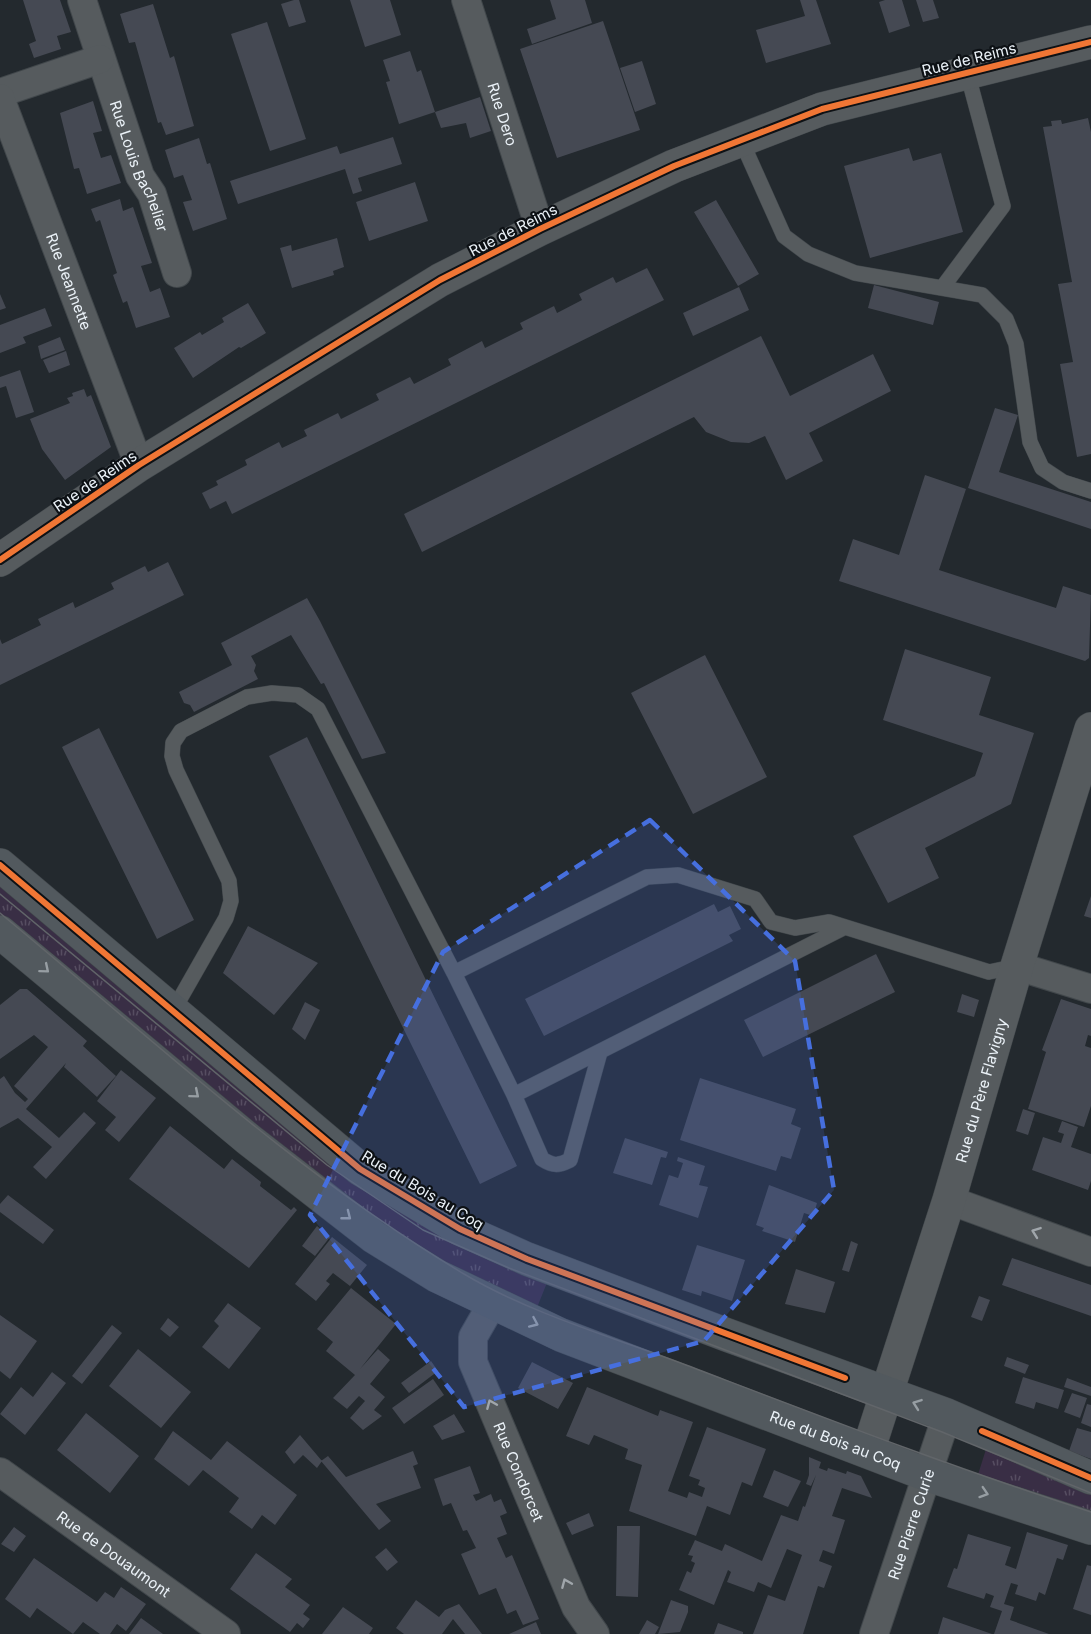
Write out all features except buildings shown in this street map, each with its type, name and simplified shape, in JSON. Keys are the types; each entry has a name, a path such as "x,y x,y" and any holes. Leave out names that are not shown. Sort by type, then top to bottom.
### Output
{"main road":[{"name":"Rue du Bois au Coq","path":"0,865 360,1169 460,1229 527,1259 947,1415 1091,1478"},
{"name":"Rue du Bois au Coq","path":"0,932 248,1139 374,1238 437,1276 561,1335 928,1475 1091,1528"}],"street":[{"name":"Rue Louis Bachelier","path":"82,0 140,176 152,194 177,273"},
{"name":"Rue Dero","path":"465,0 540,229"},
{"name":"Rue de Reims","path":"0,560 139,465 440,280 540,229 674,166 822,109 1091,42"},
{"path":"0,93 100,60"},
{"name":"Rue Jeannette","path":"0,98 139,465"},
{"name":"Rue du Père Flavigny","path":"868,1451 949,1200 1017,966 1091,729"},
{"path":"1017,966 1091,989"},
{"path":"949,1200 1091,1251"},
{"name":"Rue Condorcet","path":"492,1304 473,1337 473,1362 576,1607 595,1634"},
{"name":"Rue Pierre Curie","path":"874,1634 947,1415"},
{"name":"Rue de Douaumont","path":"0,1472 226,1634"}],"lane":[{"path":"942,288 1003,206 968,72"},
{"path":"741,140 784,236 808,254 855,273 982,295 1006,319 1016,344 1030,442 1042,468 1063,482 1091,491"},
{"path":"173,1011 226,918 231,901 229,881 176,770 172,756 173,742 181,731 247,698 272,693 298,695 318,709 454,974 514,1095 542,1159 551,1165 560,1165 570,1160 600,1052"},
{"path":"454,974 647,877 678,875 754,898 771,922 795,928 829,922 989,972 1017,966"},
{"path":"514,1095 845,927"}],"highlighted area":[{"path":"650,820 795,961 834,1190 704,1341 464,1407 310,1215 443,952"}],"green space":[{"path":"0,878 211,1060 550,1275 534,1315 401,1243 0,922"},
{"path":"988,1443 1091,1486 1091,1519 976,1481"}],"tram line":[{"path":"0,894 327,1165 423,1230 509,1268 942,1432 1091,1493"},
{"path":"0,913 283,1149 402,1235 489,1288 544,1313 938,1460 1091,1512"}],"cycle path":[{"path":"0,560 139,465 440,280 540,229 674,166 822,109 1091,42"},
{"path":"0,865 360,1169 460,1229 527,1259 845,1378"},
{"path":"982,1431 1091,1478"}]}
